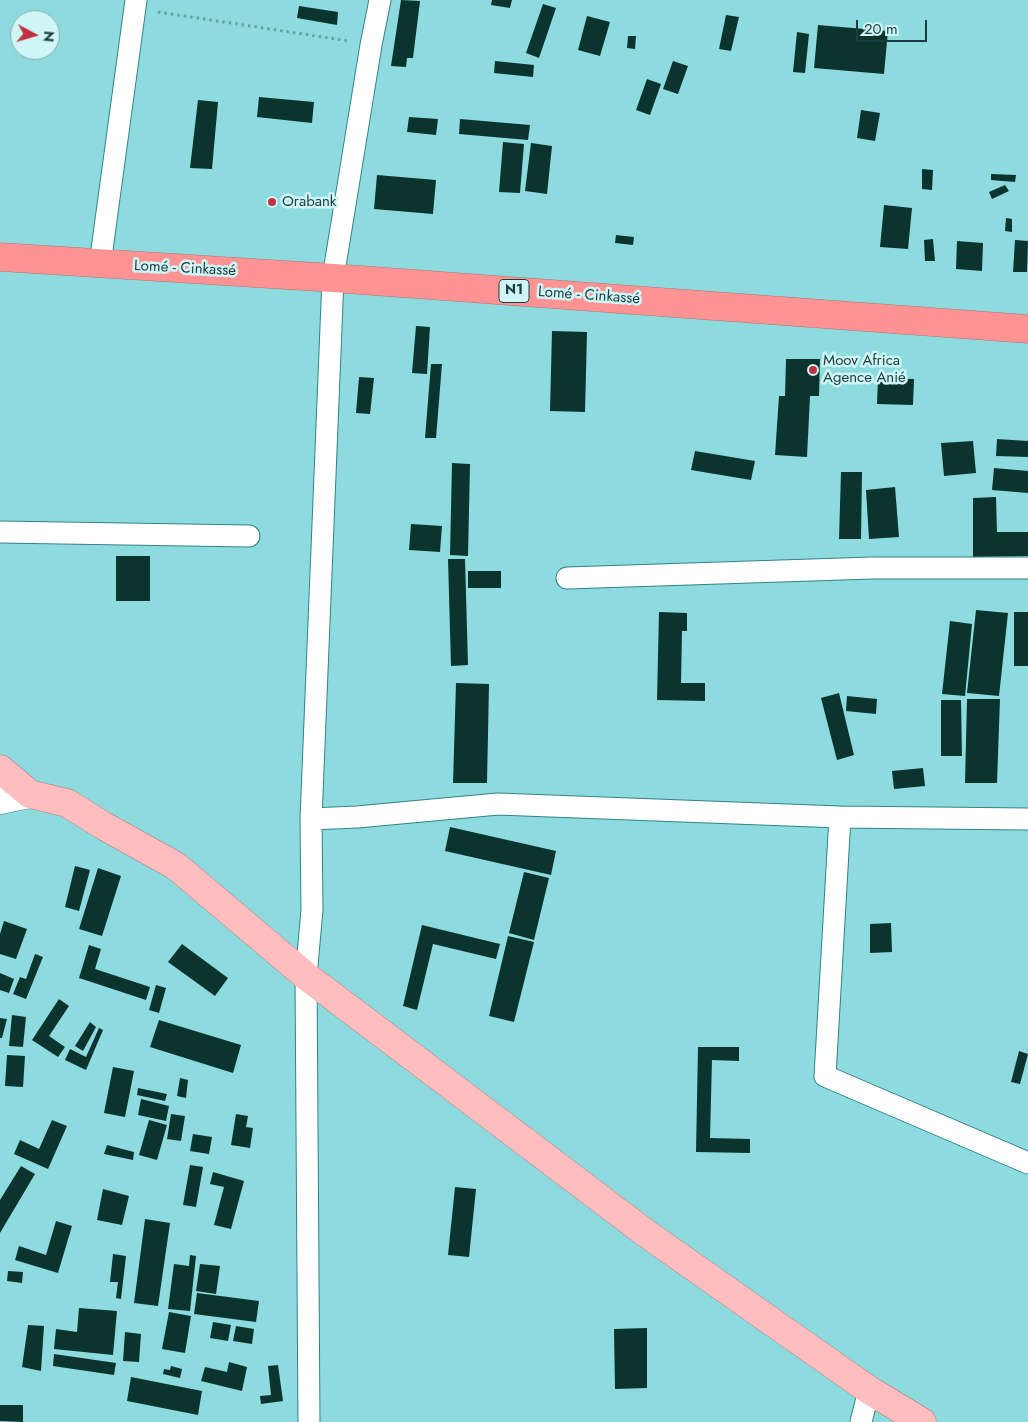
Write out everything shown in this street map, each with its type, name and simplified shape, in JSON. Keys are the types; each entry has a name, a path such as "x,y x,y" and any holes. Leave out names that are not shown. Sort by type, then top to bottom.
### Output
{"highway":[{"name":"Lomé - Cinkassé","path":"0,256 334,278 1028,329"}],"main road":[{"path":"0,768 30,794 67,803 176,866 306,976 639,1228 869,1390 922,1422"}],"street":[{"path":"309,1422 306,976 312,910 311,819 334,278 371,45 380,0"},
{"path":"100,264 135,4"},
{"path":"0,532 249,536"},
{"path":"567,578 872,568 1028,568"},
{"path":"0,800 30,794"},
{"path":"311,819 357,817 498,804 840,817 1028,819"},
{"path":"840,817 824,1076 1028,1163"},
{"path":"862,1422 869,1390"}],"path":[{"path":"135,4 371,45"}],"building":[{"path":"401,0 420,1 413,58 407,58 406,67 391,66"},
{"path":"492,0 512,0 510,8 491,5"},
{"path":"543,4 556,8 539,58 526,53"},
{"path":"299,6 338,12 337,25 297,18"},
{"path":"726,15 739,17 731,51 719,49"},
{"path":"587,16 610,22 600,56 578,50"},
{"path":"818,25 888,31 884,74 814,68"},
{"path":"797,32 809,34 805,73 793,72"},
{"path":"628,36 636,36 635,49 627,48"},
{"path":"495,61 534,65 533,77 494,73"},
{"path":"673,61 688,66 678,94 663,89"},
{"path":"647,79 661,84 650,115 636,110"},
{"path":"259,97 314,102 312,123 257,117"},
{"path":"198,100 218,102 212,169 190,168"},
{"path":"861,110 880,113 875,141 857,138"},
{"path":"409,117 438,119 436,135 407,132"},
{"path":"460,119 530,125 528,140 459,134"},
{"path":"503,142 524,144 520,193 499,192"},
{"path":"531,143 552,146 547,194 525,191"},
{"path":"922,169 933,170 932,190 922,189"},
{"path":"991,174 1016,175 1015,182 991,180"},
{"path":"377,175 436,180 433,214 374,209"},
{"path":"1005,185 1009,191 992,199 989,192"},
{"path":"884,205 912,208 908,249 880,247"},
{"path":"1006,218 1012,219 1012,232 1005,231"},
{"path":"616,235 634,237 633,245 615,243"},
{"path":"933,239 935,261 925,261 924,240"},
{"path":"1015,240 1028,241 1027,272 1013,272"},
{"path":"957,241 983,243 982,271 956,269"},
{"path":"416,326 430,327 427,374 412,373"},
{"path":"552,331 587,332 585,412 550,411"},
{"path":"786,359 820,359 819,396 810,396 807,457 775,455 779,396 785,396"},
{"path":"431,364 442,364 436,438 425,438"},
{"path":"359,377 374,378 370,414 356,413"},
{"path":"878,378 914,379 913,405 877,404"},
{"path":"997,439 1028,441 1028,457 996,456"},
{"path":"973,441 976,473 944,476 941,443"},
{"path":"695,451 755,461 751,480 691,470"},
{"path":"452,463 470,464 468,556 450,555"},
{"path":"994,468 1028,471 1028,493 992,490"},
{"path":"841,472 862,472 861,539 839,539"},
{"path":"895,487 899,537 869,539 866,490"},
{"path":"996,497 997,532 1028,532 1028,556 973,557 973,498"},
{"path":"411,524 442,526 440,552 409,550"},
{"path":"116,556 150,556 150,601 116,601"},
{"path":"448,559 465,559 468,665 451,666"},
{"path":"468,571 501,571 501,588 468,588"},
{"path":"976,610 1008,613 999,696 967,693"},
{"path":"659,612 687,613 687,631 682,631 681,683 705,683 705,701 657,700"},
{"path":"1014,612 1028,612 1028,666 1014,666"},
{"path":"950,621 972,624 965,696 942,694"},
{"path":"456,683 489,684 487,783 453,783"},
{"path":"839,693 854,755 837,760 821,698"},
{"path":"847,696 877,699 876,714 846,711"},
{"path":"967,699 1000,699 997,783 965,783"},
{"path":"941,700 961,700 962,756 941,756"},
{"path":"923,768 925,786 894,789 892,771"},
{"path":"450,827 556,851 551,875 445,851"},
{"path":"75,866 90,870 79,911 65,907"},
{"path":"98,868 121,876 102,936 79,929"},
{"path":"524,872 549,878 534,940 509,933"},
{"path":"4,921 27,929 16,959 0,954 0,934"},
{"path":"891,923 892,952 870,953 870,924"},
{"path":"422,925 500,944 496,959 433,944 417,1010 403,1006"},
{"path":"508,936 534,942 514,1022 489,1016"},
{"path":"182,944 228,978 215,996 168,962"},
{"path":"89,945 101,949 95,969 150,987 146,1000 79,978"},
{"path":"35,954 43,957 26,999 13,994 20,977 26,979"},
{"path":"0,973 14,979 9,993 0,990"},
{"path":"156,985 166,988 159,1013 149,1010"},
{"path":"59,999 69,1006 49,1036 65,1047 58,1057 32,1040"},
{"path":"12,1015 26,1017 23,1047 9,1046"},
{"path":"0,1018 7,1019 2,1038 0,1038"},
{"path":"159,1020 241,1045 233,1073 150,1047"},
{"path":"90,1022 96,1027 83,1051 75,1046"},
{"path":"99,1028 103,1030 86,1070 65,1060 70,1049 86,1057"},
{"path":"698,1047 739,1047 739,1061 712,1060 710,1138 750,1139 750,1153 696,1152"},
{"path":"1019,1051 1028,1054 1020,1084 1011,1082"},
{"path":"7,1055 25,1056 23,1087 5,1086"},
{"path":"113,1067 134,1071 125,1117 104,1113"},
{"path":"180,1078 188,1080 186,1098 177,1096"},
{"path":"138,1088 167,1094 165,1101 137,1095"},
{"path":"141,1099 169,1106 166,1121 138,1115"},
{"path":"171,1114 185,1116 181,1141 167,1139"},
{"path":"236,1114 248,1116 246,1127 253,1128 250,1148 231,1145"},
{"path":"52,1120 67,1126 48,1169 14,1154 20,1140 39,1149"},
{"path":"149,1120 167,1125 157,1160 139,1155"},
{"path":"193,1134 212,1137 209,1154 190,1151"},
{"path":"107,1145 134,1152 133,1160 104,1154"},
{"path":"190,1165 203,1167 196,1207 183,1205"},
{"path":"21,1166 35,1174 0,1233 0,1200"},
{"path":"213,1172 244,1181 231,1229 214,1225 224,1187 210,1184"},
{"path":"455,1187 476,1189 469,1257 448,1255"},
{"path":"103,1189 129,1196 122,1225 97,1220"},
{"path":"145,1219 170,1223 158,1306 134,1303"},
{"path":"56,1221 72,1226 58,1273 15,1260 19,1246 46,1255"},
{"path":"113,1254 126,1256 121,1299 116,1298 118,1282 110,1282"},
{"path":"190,1255 196,1256 190,1311 168,1309 174,1264 189,1266"},
{"path":"200,1264 220,1266 216,1294 196,1291"},
{"path":"8,1271 23,1272 22,1283 7,1281"},
{"path":"197,1293 259,1301 256,1322 194,1314"},
{"path":"79,1308 117,1311 113,1355 54,1349 56,1329 77,1332"},
{"path":"169,1312 191,1316 185,1353 162,1349"},
{"path":"213,1322 231,1325 228,1341 210,1338"},
{"path":"28,1325 44,1326 41,1371 22,1367"},
{"path":"236,1326 254,1329 252,1344 233,1341"},
{"path":"647,1328 647,1388 615,1389 614,1329"},
{"path":"125,1332 141,1334 139,1362 123,1361"},
{"path":"54,1354 116,1363 114,1375 53,1366"},
{"path":"229,1362 247,1367 242,1391 201,1381 205,1367 227,1372"},
{"path":"278,1365 283,1401 261,1404 260,1396 271,1395 268,1366"},
{"path":"171,1366 182,1369 180,1378 163,1374 164,1369 170,1370"},
{"path":"131,1377 202,1391 198,1415 127,1401"},
{"path":"0,1405 23,1405 23,1422 0,1421"}],"place":[{"name":"Orabank","path":"272,202"},
{"name":"Moov Africa Agence Anié","path":"813,370"}]}
